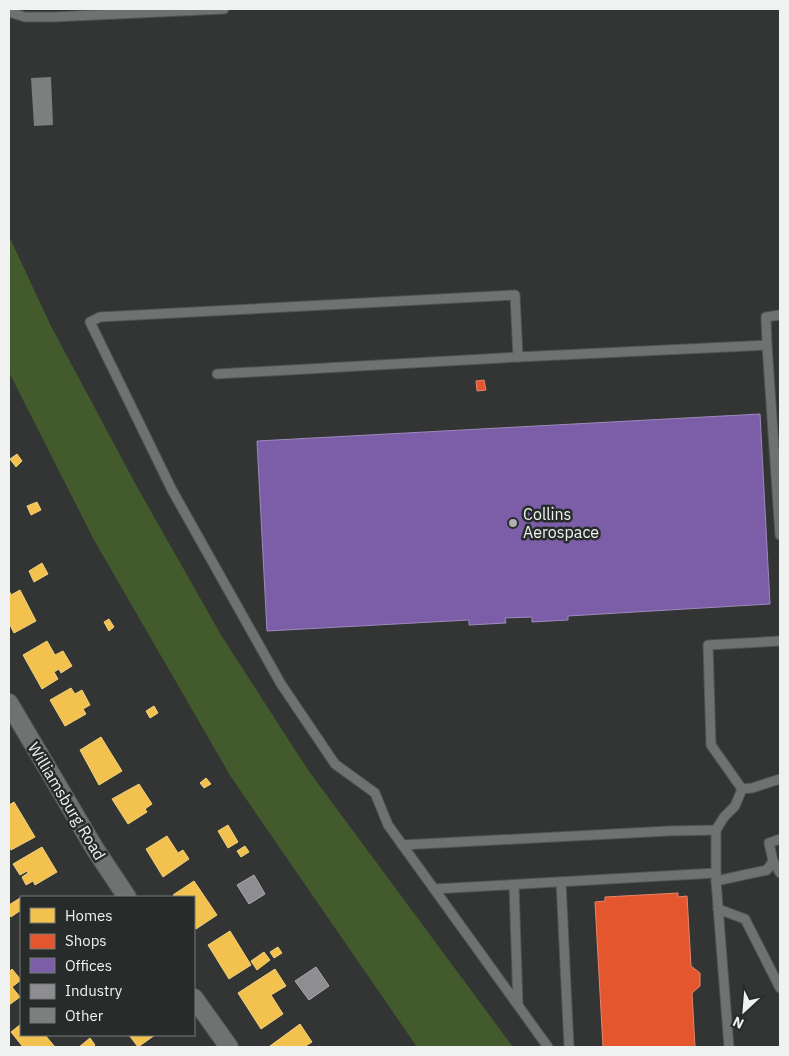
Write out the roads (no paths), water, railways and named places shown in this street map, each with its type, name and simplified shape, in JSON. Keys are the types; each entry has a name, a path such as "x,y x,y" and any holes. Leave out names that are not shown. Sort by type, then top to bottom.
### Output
{"street":[{"name":"Williamsburg Road","path":"9,703 95,849 126,896"},
{"path":"195,999 229,1047"}],"lane":[{"path":"9,12 25,17 53,17 224,9"},
{"path":"518,357 515,295 100,317 90,322 172,490 281,684 335,764 375,792 388,825 548,1047"},
{"path":"780,316 766,317 780,535"},
{"path":"217,374 767,345"},
{"path":"742,789 711,745 708,645 780,641"},
{"path":"742,789 752,788 780,779"},
{"path":"729,1047 716,877 716,830 724,817 735,806 742,789"},
{"path":"402,845 716,830"},
{"path":"780,839 769,843 780,874"},
{"path":"434,889 561,882 716,877 767,870 774,861"},
{"path":"561,882 569,1047"},
{"path":"514,885 518,1005"},
{"path":"718,909 744,919 780,988"}],"place":[{"name":"Collins Aerospace","path":"513,523"}]}
